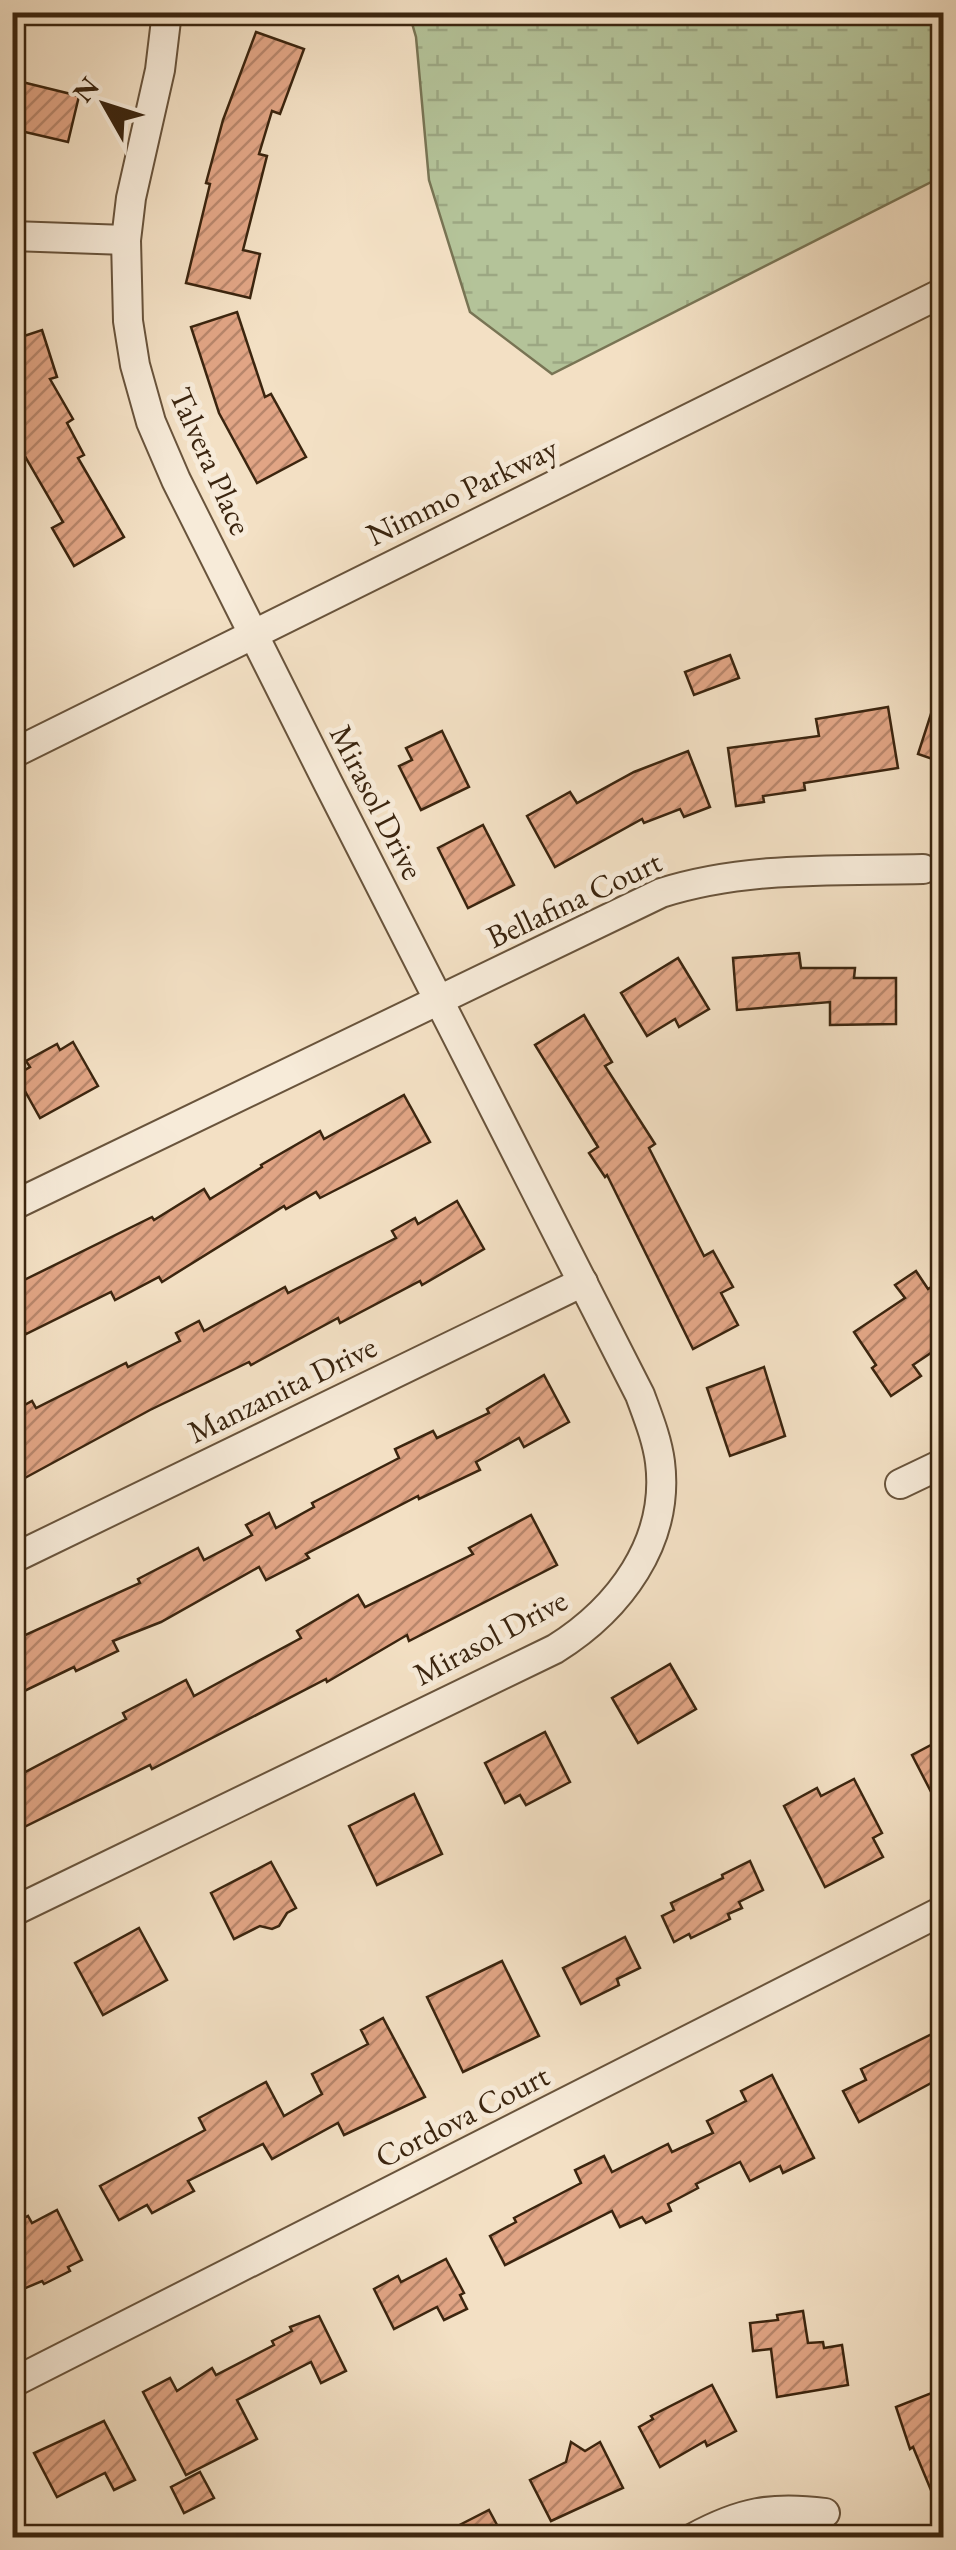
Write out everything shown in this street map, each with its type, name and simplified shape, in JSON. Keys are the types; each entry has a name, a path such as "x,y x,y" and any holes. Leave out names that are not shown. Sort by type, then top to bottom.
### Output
{"street":[{"name":"Talvera Place","path":"168,12 160,70 131,198 126,240 128,320 150,422 253,634"},
{"path":"12,236 126,240"},
{"name":"Nimmo Parkway","path":"12,754 944,292"},
{"name":"Mirasol Drive","path":"12,1912 555,1649 584,1631 626,1588 654,1528 660,1464 654,1431 640,1394 253,634"},
{"name":"Bellafina Court","path":"439,1000 646,900 692,883 759,873 923,869"},
{"path":"12,1206 439,1000"},
{"name":"Manzanita Drive","path":"12,1559 583,1282"},
{"path":"900,1484 944,1463"},
{"name":"Cordova Court","path":"12,2383 944,1910"},
{"path":"693,2538 750,2513 788,2508 826,2513"}],"green space":[{"path":"409,13 943,13 943,176 552,374 470,312 429,180 416,37"}],"building":[{"path":"256,32 304,49 280,114 272,111 259,154 267,156 243,250 260,254 250,298 186,283 223,120"},
{"path":"18,81 79,96 68,142 12,129 12,103"},
{"path":"237,312 265,397 271,394 306,457 257,483 219,413 191,327"},
{"path":"42,330 57,377 50,379 73,419 67,423 84,455 78,458 124,537 74,566 52,528 63,522 12,434 12,340"},
{"path":"730,655 739,678 694,695 685,672"},
{"path":"939,689 944,689 944,763 918,754"},
{"path":"888,707 898,768 804,783 805,790 763,796 764,802 736,806 728,748 819,736 816,719"},
{"path":"442,731 469,787 421,810 399,766 412,760 406,748"},
{"path":"688,751 710,807 684,817 680,809 644,823 642,819 555,867 527,816 570,792 577,803 634,772"},
{"path":"483,825 514,885 468,908 438,848"},
{"path":"799,953 801,968 855,968 854,978 896,978 896,1024 830,1025 830,1002 737,1010 733,958"},
{"path":"678,958 709,1009 679,1027 675,1019 647,1036 621,993"},
{"path":"584,1015 612,1062 605,1066 655,1144 649,1148 704,1256 713,1251 733,1287 721,1293 738,1325 693,1349 607,1175 589,1153 598,1147 535,1045"},
{"path":"73,1042 98,1086 40,1118 16,1075 30,1067 26,1061 57,1044 60,1050"},
{"path":"404,1095 430,1142 320,1198 316,1192 286,1209 284,1206 162,1282 159,1277 115,1300 111,1292 26,1334 12,1307 12,1286 152,1217 154,1220 204,1189 210,1199 320,1131 324,1139"},
{"path":"457,1201 484,1249 422,1285 420,1281 340,1323 338,1318 251,1365 249,1362 150,1410 12,1485 12,1412 32,1401 36,1408 126,1363 128,1367 180,1341 176,1333 199,1321 204,1331 285,1287 288,1293 396,1238 392,1231 415,1218 418,1224"},
{"path":"916,1271 928,1289 944,1279 944,1344 913,1365 921,1376 891,1396 854,1332 905,1298 895,1285"},
{"path":"764,1367 785,1436 730,1456 707,1388"},
{"path":"544,1375 569,1422 524,1447 519,1438 476,1462 480,1470 419,1499 418,1496 306,1554 309,1558 266,1580 259,1567 161,1622 113,1641 118,1651 12,1697 12,1641 140,1583 138,1579 198,1548 204,1560 252,1535 246,1525 269,1513 276,1528 314,1507 312,1503 399,1458 395,1449 433,1431 437,1438 489,1413 487,1409"},
{"path":"531,1515 557,1565 409,1641 407,1635 327,1682 326,1679 152,1769 150,1765 12,1833 12,1779 126,1719 123,1713 186,1680 194,1696 301,1638 297,1631 358,1595 365,1607 473,1554 469,1548"},
{"path":"670,1664 696,1709 638,1743 612,1698"},
{"path":"545,1732 570,1782 526,1805 520,1795 505,1803 485,1763"},
{"path":"933,1744 944,1765 944,1817 912,1755"},
{"path":"854,1779 882,1833 873,1838 883,1857 825,1887 784,1806 817,1788 821,1796"},
{"path":"414,1794 442,1854 377,1885 349,1826"},
{"path":"750,1861 763,1890 739,1902 742,1908 728,1914 730,1919 674,1942 662,1916 674,1910 671,1903"},
{"path":"271,1862 296,1908 287,1913 279,1926 260,1926 234,1939 211,1893"},
{"path":"139,1928 167,1980 103,2015 75,1963"},
{"path":"625,1937 640,1968 617,1979 619,1985 581,2004 563,1968"},
{"path":"502,1961 539,2036 463,2072 427,1997"},
{"path":"383,2018 425,2097 344,2135 338,2123 272,2159 263,2144 188,2181 194,2191 152,2213 147,2205 119,2220 100,2186 205,2130 199,2118 266,2082 284,2116 322,2094 312,2074 368,2044 361,2030"},
{"path":"944,2028 944,2076 859,2122 843,2091 866,2080 861,2069"},
{"path":"772,2075 814,2158 783,2173 780,2166 750,2181 740,2162 696,2184 698,2188 668,2204 671,2211 646,2223 642,2217 620,2227 612,2211 505,2265 490,2236 516,2222 514,2218 581,2183 575,2170 604,2156 612,2172 668,2144 672,2152 713,2133 707,2121 746,2101 741,2091"},
{"path":"57,2210 82,2260 44,2284 42,2281 21,2290 12,2273 12,2224 28,2216 32,2223"},
{"path":"446,2259 464,2293 460,2295 467,2309 444,2320 437,2307 394,2329 374,2289 398,2276 401,2282"},
{"path":"803,2311 808,2343 823,2342 824,2348 842,2345 848,2385 777,2397 771,2349 753,2351 750,2323 778,2320 777,2315"},
{"path":"319,2316 346,2371 321,2383 311,2362 237,2400 257,2439 186,2475 143,2392 170,2378 177,2391 212,2368 216,2375 274,2345 272,2341 292,2331 290,2327"},
{"path":"712,2385 736,2431 707,2446 705,2441 660,2467 639,2427 653,2419 651,2416"},
{"path":"934,2392 944,2414 943,2519 913,2447 910,2449 896,2407"},
{"path":"104,2421 135,2480 114,2490 105,2473 57,2497 34,2453"},
{"path":"571,2442 585,2451 600,2442 623,2488 551,2521 530,2480 566,2462"},
{"path":"200,2472 214,2498 184,2513 171,2487"},
{"path":"489,2510 504,2538 434,2538"}]}
